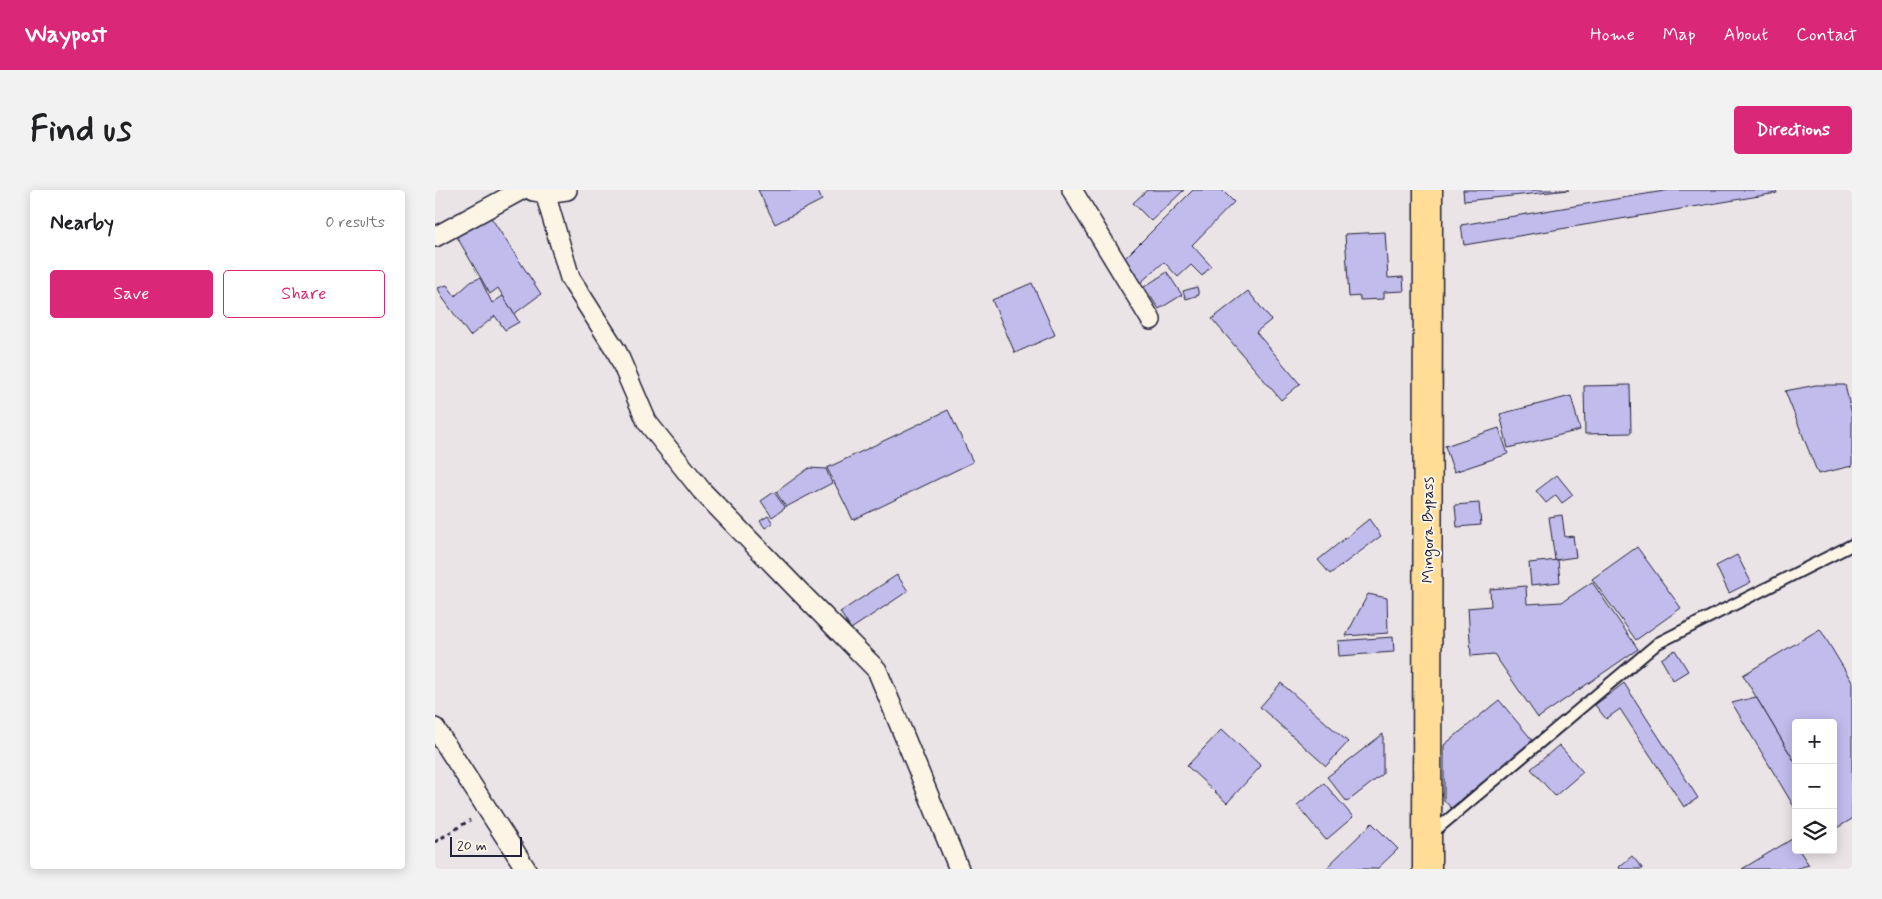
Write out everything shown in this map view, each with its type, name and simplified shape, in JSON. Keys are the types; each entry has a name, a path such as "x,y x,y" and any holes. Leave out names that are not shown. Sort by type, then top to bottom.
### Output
{"highway":[{"name":"Mingora Bypass","path":"1427,869 1428,190"}],"street":[{"path":"435,237 521,190"},
{"path":"567,190 536,192 570,278 617,352 647,422 702,491 877,670 959,869"},
{"path":"1072,190 1151,320"},
{"path":"435,728 526,869"}],"lane":[{"path":"1427,838 1658,643 1852,545"}],"path":[{"path":"435,842 488,810"}],"building":[{"path":"758,190 817,190 822,200 775,224"},
{"path":"1147,190 1184,190 1151,221 1133,203"},
{"path":"1193,190 1222,190 1234,202 1192,245 1211,266 1202,276 1191,265 1178,277 1164,262 1140,283 1123,260"},
{"path":"1463,190 1569,190 1464,201"},
{"path":"1670,190 1776,190 1777,193 1464,245 1461,225"},
{"path":"488,213 541,294 514,314 498,288 490,294 454,232"},
{"path":"1385,232 1388,278 1403,277 1404,291 1384,292 1384,299 1360,300 1360,296 1349,297 1345,234"},
{"path":"1167,272 1182,295 1159,309 1144,287"},
{"path":"480,278 492,303 503,296 519,322 505,330 495,316 470,336 442,297 438,288 447,285 455,296 472,281"},
{"path":"1032,283 1055,335 1015,353 992,300"},
{"path":"1197,287 1199,295 1186,299 1183,291"},
{"path":"1248,291 1271,320 1256,332 1300,384 1281,400 1212,319"},
{"path":"1630,385 1631,433 1585,434 1584,386"},
{"path":"1816,385 1845,385 1852,415 1852,466 1818,474 1785,391"},
{"path":"1571,396 1580,430 1508,448 1500,414"},
{"path":"948,410 973,462 853,520 827,468"},
{"path":"1499,428 1508,454 1454,472 1445,446"},
{"path":"809,468 826,469 832,483 786,507 776,492"},
{"path":"1557,475 1573,495 1562,503 1556,495 1546,503 1536,491"},
{"path":"774,492 785,508 772,517 761,501"},
{"path":"1479,503 1481,525 1457,527 1455,505"},
{"path":"1562,515 1565,537 1573,536 1576,557 1555,560 1549,517"},
{"path":"768,516 773,523 765,528 760,521"},
{"path":"1369,519 1381,536 1330,574 1318,560"},
{"path":"1637,547 1681,608 1636,640 1592,579"},
{"path":"1737,555 1751,582 1729,593 1716,566"},
{"path":"1558,560 1560,582 1531,585 1529,563"},
{"path":"897,575 908,591 851,629 840,612"},
{"path":"1592,582 1638,649 1538,718 1494,654 1471,656 1468,608 1491,606 1490,589 1526,586 1527,604 1562,602"},
{"path":"1368,594 1387,598 1388,633 1346,636"},
{"path":"1820,629 1852,682 1852,819 1837,828 1837,719 1792,719 1792,757 1743,675"},
{"path":"1393,637 1394,652 1339,656 1338,641"},
{"path":"1675,650 1688,671 1673,680 1661,659"},
{"path":"1281,683 1348,742 1326,766 1260,707"},
{"path":"1624,683 1698,798 1684,807 1620,709 1606,719 1595,705"},
{"path":"1756,697 1792,757 1792,803 1732,703"},
{"path":"1499,700 1533,741 1451,808 1444,800 1444,745"},
{"path":"1222,729 1261,766 1227,803 1187,766"},
{"path":"1383,734 1383,774 1347,802 1327,777"},
{"path":"1559,745 1583,772 1555,796 1531,769"},
{"path":"1324,783 1353,817 1326,840 1297,805"},
{"path":"1372,823 1398,849 1377,869 1325,869"},
{"path":"1792,839 1792,854 1802,854 1809,865 1794,869 1742,869"},
{"path":"1632,856 1643,869 1620,869 1619,867"}]}
